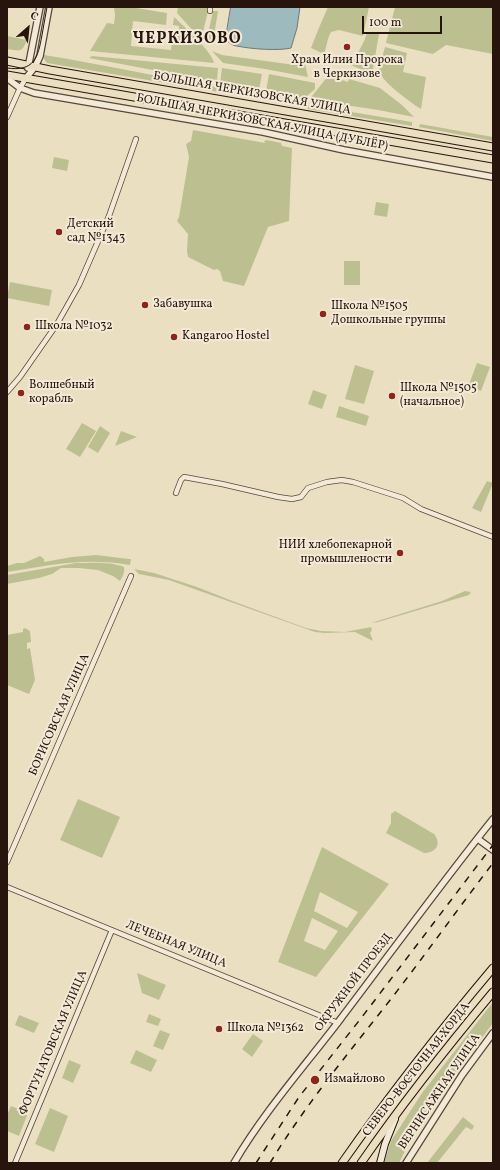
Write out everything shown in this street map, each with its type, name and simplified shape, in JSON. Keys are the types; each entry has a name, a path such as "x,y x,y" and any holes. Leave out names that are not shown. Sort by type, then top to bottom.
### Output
{"main road":[{"name":"БОЛЬШАЯ ЧЕРКИЗОВСКАЯ УЛИЦА","path":"7,61 493,147"},
{"name":"БОЛЬШАЯ ЧЕРКИЗОВСКАЯ УЛИЦА","path":"7,75 493,159"},
{"name":"СЕВЕРО-ВОСТОЧНАЯ ХОРДА","path":"342,1163 398,1085 493,968"},
{"name":"СЕВЕРО-ВОСТОЧНАЯ ХОРДА","path":"361,1163 400,1109 493,992"},
{"path":"380,1163 387,1137 400,1109"}],"street":[{"path":"32,66 40,7"},
{"path":"7,117 20,88 41,51 49,7"},
{"name":"БОЛЬШАЯ ЧЕРКИЗОВСКАЯ УЛИЦА (ДУБЛЁР)","path":"7,78 20,88 34,93 263,132 344,150 493,177"},
{"path":"7,392 20,377 55,328 79,286 109,216 136,139"},
{"path":"176,493 181,480 184,477 292,499 301,497 308,488 327,482 342,480 403,498 421,509 493,537"},
{"name":"БОРИСОВСКАЯ УЛИЦА","path":"7,862 131,576"},
{"name":"ОКРУЖНОЙ ПРОЕЗД","path":"234,1163 276,1100 338,1023 493,819"},
{"path":"478,838 493,850"},
{"name":"ЛЕЧЕБНАЯ УЛИЦА","path":"7,887 338,1023"},
{"name":"ФОРТУНАТОВСКАЯ УЛИЦА","path":"15,1163 112,930"},
{"name":"ВЕРНИСАЖНАЯ УЛИЦА","path":"406,1163 462,1075 493,1033"}],"green space":[{"path":"114,7 130,7 167,13 166,25 133,21 131,46 171,50 172,40 178,40 179,26 173,25 174,17 203,46 214,63 90,51 107,23 114,24"},
{"path":"178,7 209,7 203,32 198,35 196,34 177,13"},
{"path":"328,7 369,7 363,36 339,30 331,32 324,54 311,48"},
{"path":"395,7 493,7 493,54 446,45 433,54 386,43"},
{"path":"213,11 218,11 213,42 207,39"},
{"path":"367,32 379,34 372,74 337,59 340,55 354,61"},
{"path":"7,36 27,40 24,47 20,50 7,49"},
{"path":"385,47 407,53 403,72 426,77 421,109 395,90 385,81 382,76 380,66"},
{"path":"212,51 222,55 295,65 305,64 308,77 223,63"},
{"path":"44,55 248,93 248,97 47,63 44,59"},
{"path":"92,56 218,68 217,82 89,58"},
{"path":"222,68 262,74 259,90 220,83"},
{"path":"269,74 315,83 315,89 306,97 302,98 266,91"},
{"path":"328,76 348,82 349,79 380,88 402,105 414,117 312,100 312,96"},
{"path":"309,105 412,122 412,126 308,109 307,107"},
{"path":"420,124 493,137 493,141 419,127"},
{"path":"193,130 265,143 264,141 267,140 281,143 282,146 292,148 289,221 268,227 244,286 223,281 220,271 217,269 214,270 188,257 188,234 177,221 179,217 189,157 186,144 191,141"},
{"path":"54,157 69,160 67,171 52,168"},
{"path":"376,202 389,204 387,217 374,215"},
{"path":"344,261 360,261 360,285 344,285"},
{"path":"10,282 52,290 49,306 7,298"},
{"path":"477,363 490,367 481,391 468,387"},
{"path":"355,365 374,371 364,404 345,399"},
{"path":"313,390 327,395 322,409 308,404"},
{"path":"339,406 369,416 366,426 336,417"},
{"path":"82,423 96,431 80,457 66,449"},
{"path":"100,426 110,433 98,453 88,447"},
{"path":"121,431 137,437 115,446"},
{"path":"487,481 493,483 481,512 472,508"},
{"path":"96,555 131,559 130,565 83,562 7,572 7,566 17,563 24,563 40,556 44,559 44,562 72,557"},
{"path":"76,563 118,565 124,567 124,572 120,581 113,576 98,570 61,568 52,574 39,578 7,584 7,575"},
{"path":"134,569 154,573 197,587 306,628 321,631 345,632 371,627 372,630 370,633 373,641 355,632 325,633 315,632 169,580 139,574"},
{"path":"465,591 471,592 469,595 371,623 442,601"},
{"path":"25,628 30,631 31,642 27,643 27,649 30,648 35,680 29,694 7,685 7,635 23,632 23,629"},
{"path":"78,799 120,817 102,858 60,840"},
{"path":"395,811 434,834 438,841 435,850 424,853 386,833 391,823 391,814"},
{"path":"322,847 389,884 316,977 278,962","holes":["320,892 358,912 347,928 314,911","312,918 338,931 325,950 304,941"]},
{"path":"137,973 166,985 159,1000 142,993"},
{"path":"493,1002 493,1023 457,1071 405,1151 399,1163 384,1163 391,1141 422,1093"},
{"path":"149,1014 161,1019 158,1026 146,1022"},
{"path":"19,1015 39,1023 34,1033 15,1025"},
{"path":"160,1030 170,1034 163,1050 153,1046"},
{"path":"253,1034 263,1041 252,1057 242,1049"},
{"path":"136,1050 157,1060 151,1072 130,1063"},
{"path":"69,1060 81,1065 73,1083 62,1078"},
{"path":"11,1106 28,1113 19,1136 7,1131 7,1115"},
{"path":"50,1108 68,1116 54,1152 35,1144"},
{"path":"463,1117 474,1126 472,1130 466,1127 437,1163 427,1163"}],"water":[{"path":"231,7 300,7 297,28 291,48 257,49 235,46 228,42 226,36"}],"tram line":[{"path":"7,68 23,68 33,62 39,50 47,7"}],"railway":[{"path":"256,1163 299,1097 493,845"},
{"path":"270,1163 311,1102 493,863"}],"place":[{"name":"Храм Илии Пророка в Черкизове","path":"347,47"},
{"name":"Детский сад №1343","path":"59,232"},
{"name":"Забавушка","path":"145,305"},
{"name":"Школа №1505 Дошкольные группы","path":"323,314"},
{"name":"Школа №1032","path":"27,327"},
{"name":"Kangaroo Hostel","path":"174,337"},
{"name":"Волшебный корабль","path":"21,393"},
{"name":"Школа №1505 (начальное)","path":"392,396"},
{"name":"НИИ хлебопекарной промышлености","path":"400,553"},
{"name":"Школа №1362","path":"219,1029"},
{"name":"Измайлово","path":"315,1080"}],"district":[{"name":"ЧЕРКИЗОВО","path":"187,40"}]}
